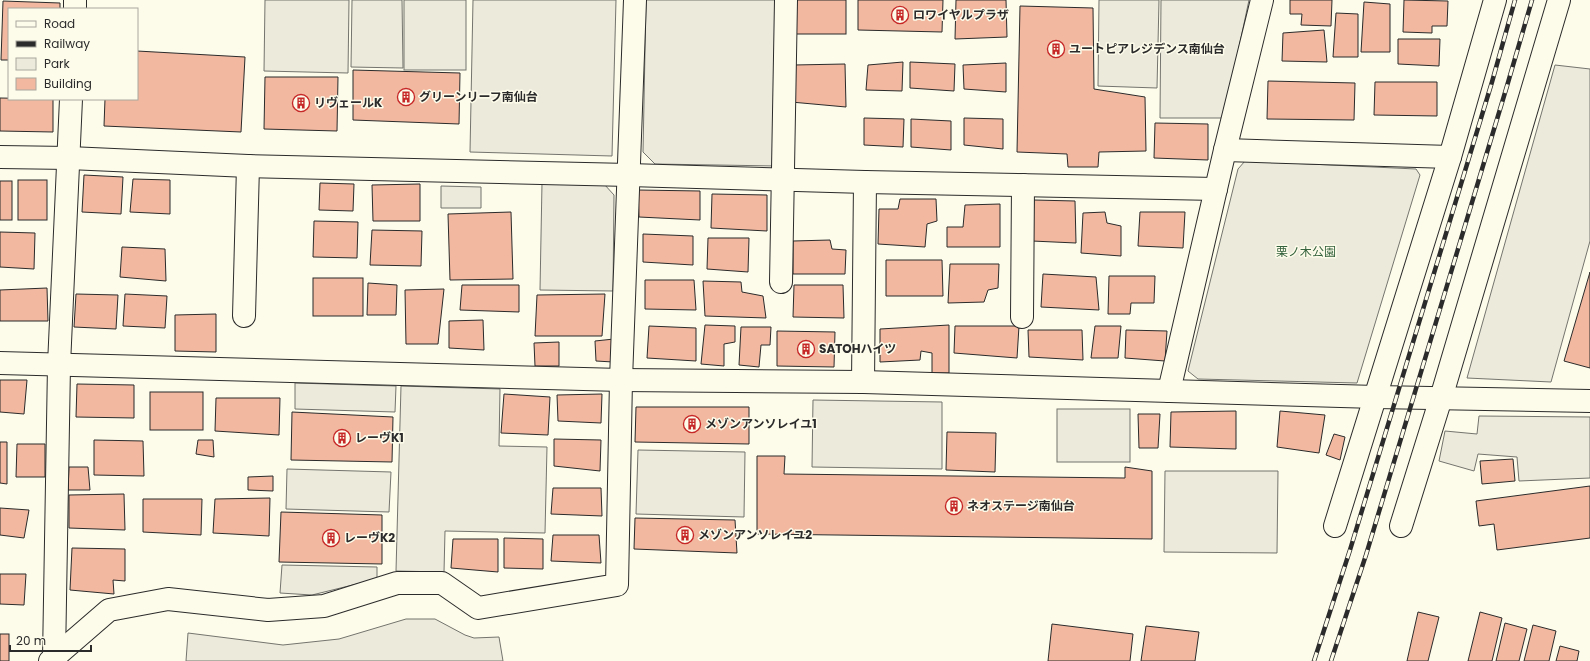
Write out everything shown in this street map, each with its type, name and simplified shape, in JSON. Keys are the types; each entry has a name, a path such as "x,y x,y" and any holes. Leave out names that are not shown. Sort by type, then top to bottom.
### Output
{"street":[{"path":"52,660 109,610 168,599 268,610 324,606 397,583 442,583 478,608 617,585 621,380 635,0"},
{"path":"781,282 786,0"},
{"path":"1169,391 1225,150 1262,0"},
{"path":"1335,526 1450,157 1495,0"},
{"path":"1401,526 1441,398 1559,0"},
{"path":"52,660 59,365 71,100"},
{"path":"1225,150 1450,157"},
{"path":"0,157 69,158 248,166 784,180 1216,188"},
{"path":"244,316 248,166"},
{"path":"863,382 866,182"},
{"path":"1022,317 1023,185"},
{"path":"0,364 621,380 863,382 1376,397 1590,401"}],"green space":[{"name":"栗ノ木公園","path":"1245,161 1416,169 1420,175 1357,383 1198,379 1188,371 1238,169"},
{"path":"406,619 435,619 465,635 474,638 499,637 503,661 186,661 188,633 283,645 339,639"}],"shaded area":[{"path":"265,0 349,0 348,73 264,71"},
{"path":"352,0 402,0 403,68 351,67"},
{"path":"404,0 466,0 466,70 404,70"},
{"path":"473,0 616,0 612,156 470,152"},
{"path":"646,0 780,0 777,166 655,164 643,152"},
{"path":"1099,0 1159,0 1157,88 1098,86"},
{"path":"1161,0 1249,0 1224,118 1160,118"},
{"path":"1555,65 1590,69 1590,241 1551,382 1467,378"},
{"path":"542,183 604,184 614,195 613,291 540,290"},
{"path":"441,186 481,187 481,208 441,208"},
{"path":"295,383 396,386 395,412 295,409"},
{"path":"401,386 500,389 499,446 547,447 545,533 445,531 444,572 396,571"},
{"path":"813,400 942,402 942,469 812,467"},
{"path":"1057,409 1130,409 1130,462 1057,462"},
{"path":"1479,416 1590,417 1590,478 1519,481 1517,457 1478,454 1474,471 1439,461 1445,431 1477,434"},
{"path":"638,450 745,452 744,517 636,514"},
{"path":"287,469 391,472 389,512 286,509"},
{"path":"1165,471 1278,471 1277,553 1164,552"},
{"path":"282,565 377,567 377,579 312,595 280,593"}],"building":[{"path":"794,0 846,0 846,34 794,34"},
{"name":"ロワイヤルプラザ","path":"858,0 943,0 942,32 858,30"},
{"path":"956,0 1006,0 1007,37 955,39"},
{"path":"1290,0 1332,0 1331,26 1301,25 1302,14 1290,14"},
{"path":"1404,0 1448,1 1447,26 1432,26 1432,33 1403,32"},
{"path":"3,1 60,3 60,8 8,8 8,60 1,60"},
{"path":"1364,2 1390,4 1390,52 1361,52"},
{"name":"ユートピアレジデンス南仙台","path":"1020,6 1093,8 1094,89 1145,97 1146,151 1099,152 1098,167 1068,167 1067,154 1017,152"},
{"path":"1336,13 1358,14 1358,57 1333,57"},
{"path":"1324,30 1327,62 1282,61 1283,33"},
{"path":"1398,39 1440,39 1439,66 1398,64"},
{"path":"138,51 245,57 241,132 104,126 105,100 138,100"},
{"path":"903,62 902,91 866,90 868,65"},
{"path":"910,62 955,64 954,91 910,88"},
{"path":"1006,63 1006,92 964,89 963,65"},
{"path":"845,64 846,107 791,102 794,65"},
{"name":"グリーンリーフ南仙台","path":"353,70 460,73 459,124 353,120"},
{"name":"リヴェールK","path":"265,77 338,77 337,131 264,129"},
{"path":"1268,81 1355,83 1354,120 1267,119"},
{"path":"1375,82 1437,82 1437,116 1374,115"},
{"path":"0,98 8,98 8,100 53,100 53,132 0,131"},
{"path":"864,118 904,119 903,147 864,145"},
{"path":"964,118 1003,119 1003,149 964,145"},
{"path":"911,119 951,121 951,150 911,147"},
{"path":"1155,123 1208,124 1208,160 1154,158"},
{"path":"84,175 123,177 121,214 82,212"},
{"path":"133,179 170,180 170,214 130,212"},
{"path":"18,180 47,180 47,220 18,220"},
{"path":"0,181 12,181 12,220 0,220"},
{"path":"320,183 354,184 353,211 319,210"},
{"path":"420,184 420,221 373,221 372,185"},
{"path":"638,190 700,191 700,220 639,217"},
{"path":"712,194 767,195 767,231 711,228"},
{"path":"900,199 936,199 937,221 927,224 925,247 878,244 879,209 898,209"},
{"path":"1034,200 1075,201 1076,243 1032,241"},
{"path":"1000,204 1000,247 947,247 947,227 963,227 965,205"},
{"path":"511,212 513,279 450,280 448,214"},
{"path":"1105,212 1107,223 1121,226 1121,256 1081,253 1083,213"},
{"path":"1140,212 1185,212 1183,248 1138,246"},
{"path":"314,221 358,222 357,258 313,257"},
{"path":"372,230 422,231 421,266 370,265"},
{"path":"0,232 35,233 34,269 0,267"},
{"path":"643,234 693,236 693,265 643,262"},
{"path":"708,238 749,238 748,272 707,269"},
{"path":"830,240 832,249 846,250 845,274 793,274 793,241"},
{"path":"122,247 165,249 166,281 120,277"},
{"path":"886,260 942,260 943,296 886,296"},
{"path":"950,264 999,264 998,288 988,290 984,302 948,303"},
{"path":"1590,272 1590,368 1564,361"},
{"path":"1043,274 1096,277 1099,310 1041,307"},
{"path":"1109,276 1155,276 1154,303 1131,303 1130,314 1108,314"},
{"path":"313,278 363,278 363,316 313,316"},
{"path":"645,280 694,280 696,310 645,309"},
{"path":"703,281 741,282 742,292 763,296 766,318 705,316"},
{"path":"368,283 397,285 396,315 367,315"},
{"path":"462,285 519,285 519,312 460,310"},
{"path":"794,285 843,285 844,318 793,317"},
{"path":"47,288 48,321 0,321 0,290"},
{"path":"444,289 438,344 406,344 405,290"},
{"path":"76,294 118,295 116,329 74,327"},
{"path":"125,294 167,296 165,328 123,326"},
{"path":"605,294 602,336 535,336 537,295"},
{"path":"216,314 216,352 175,351 175,315"},
{"path":"483,320 484,350 449,348 449,321"},
{"path":"705,325 735,326 735,342 724,344 724,366 701,364"},
{"path":"949,325 949,373 932,373 932,353 921,351 920,360 880,362 880,329"},
{"path":"649,326 696,328 696,361 647,358"},
{"path":"955,326 1019,326 1017,358 954,353"},
{"path":"1095,326 1121,326 1118,358 1091,358"},
{"path":"741,327 771,327 770,345 761,345 759,367 739,365"},
{"path":"1028,330 1082,330 1083,360 1029,357"},
{"path":"1126,330 1167,331 1165,361 1125,358"},
{"name":"SATOHハイツ","path":"777,331 835,332 834,367 777,366"},
{"path":"614,339 613,362 596,361 595,341"},
{"path":"559,342 559,366 535,366 534,343"},
{"path":"0,380 27,380 24,414 0,412"},
{"path":"77,384 134,385 134,418 76,417"},
{"path":"150,392 203,392 203,430 150,430"},
{"path":"504,394 550,397 548,435 501,433"},
{"path":"602,394 601,423 558,421 557,395"},
{"path":"216,398 280,398 279,435 215,431"},
{"name":"メゾンアンソレイユ1","path":"636,407 749,407 749,444 635,442"},
{"path":"1236,411 1236,449 1170,447 1171,412"},
{"path":"1280,411 1325,415 1319,453 1277,447"},
{"name":"レーヴK1","path":"292,412 393,417 392,462 291,460"},
{"path":"1138,414 1160,414 1158,448 1139,448"},
{"path":"947,432 996,433 995,472 946,470"},
{"path":"1334,434 1345,437 1340,460 1326,455"},
{"path":"554,439 601,440 600,471 554,466"},
{"path":"94,440 143,441 144,476 94,475"},
{"path":"198,440 213,440 214,457 196,454"},
{"path":"0,442 7,442 7,484 0,483"},
{"path":"17,444 45,444 45,477 16,477"},
{"name":"ネオステージ南仙台","path":"757,456 785,456 784,474 1125,478 1125,467 1152,471 1152,539 757,534"},
{"path":"1513,459 1515,481 1482,484 1480,461"},
{"path":"69,467 88,467 90,490 68,490"},
{"path":"273,476 273,491 248,490 248,477"},
{"path":"1590,486 1590,538 1497,550 1494,524 1479,526 1476,501"},
{"path":"553,488 601,488 602,516 551,514"},
{"path":"124,494 125,530 69,528 69,495"},
{"path":"270,498 269,536 213,533 215,499"},
{"path":"143,499 202,499 201,535 143,532"},
{"path":"0,508 29,510 24,538 0,535"},
{"name":"レーヴK2","path":"281,512 382,515 382,564 279,562"},
{"name":"メゾンアンソレイユ2","path":"635,518 735,520 737,553 634,549"},
{"path":"553,535 599,535 601,563 551,561"},
{"path":"504,538 543,539 543,569 504,568"},
{"path":"453,539 498,539 498,572 451,568"},
{"path":"72,548 125,549 125,581 113,580 114,594 70,590"},
{"path":"0,574 26,574 24,605 0,604"},
{"path":"1418,612 1439,617 1428,661 1407,661"},
{"path":"1480,612 1502,618 1492,661 1468,661"},
{"path":"1505,623 1527,629 1519,661 1496,661"},
{"path":"1052,624 1133,634 1130,661 1048,661"},
{"path":"1533,625 1556,631 1549,661 1524,661"},
{"path":"1146,626 1199,632 1195,661 1141,661"},
{"path":"0,634 9,634 9,661 0,661"},
{"path":"1560,646 1579,651 1577,661 1556,661"}],"railway":[{"path":"1314,661 1350,550 1492,82 1515,0"},
{"path":"1331,661 1366,555 1532,0"}],"place":[{"name":"ロワイヤルプラザ","path":"900,15"},
{"name":"ユートピアレジデンス南仙台","path":"1056,49"},
{"name":"グリーンリーフ南仙台","path":"406,97"},
{"name":"リヴェールK","path":"301,103"},
{"name":"SATOHハイツ","path":"806,349"},
{"name":"メゾンアンソレイユ1","path":"692,424"},
{"name":"レーヴK1","path":"342,438"},
{"name":"ネオステージ南仙台","path":"954,506"},
{"name":"メゾンアンソレイユ2","path":"685,535"},
{"name":"レーヴK2","path":"331,538"}]}
